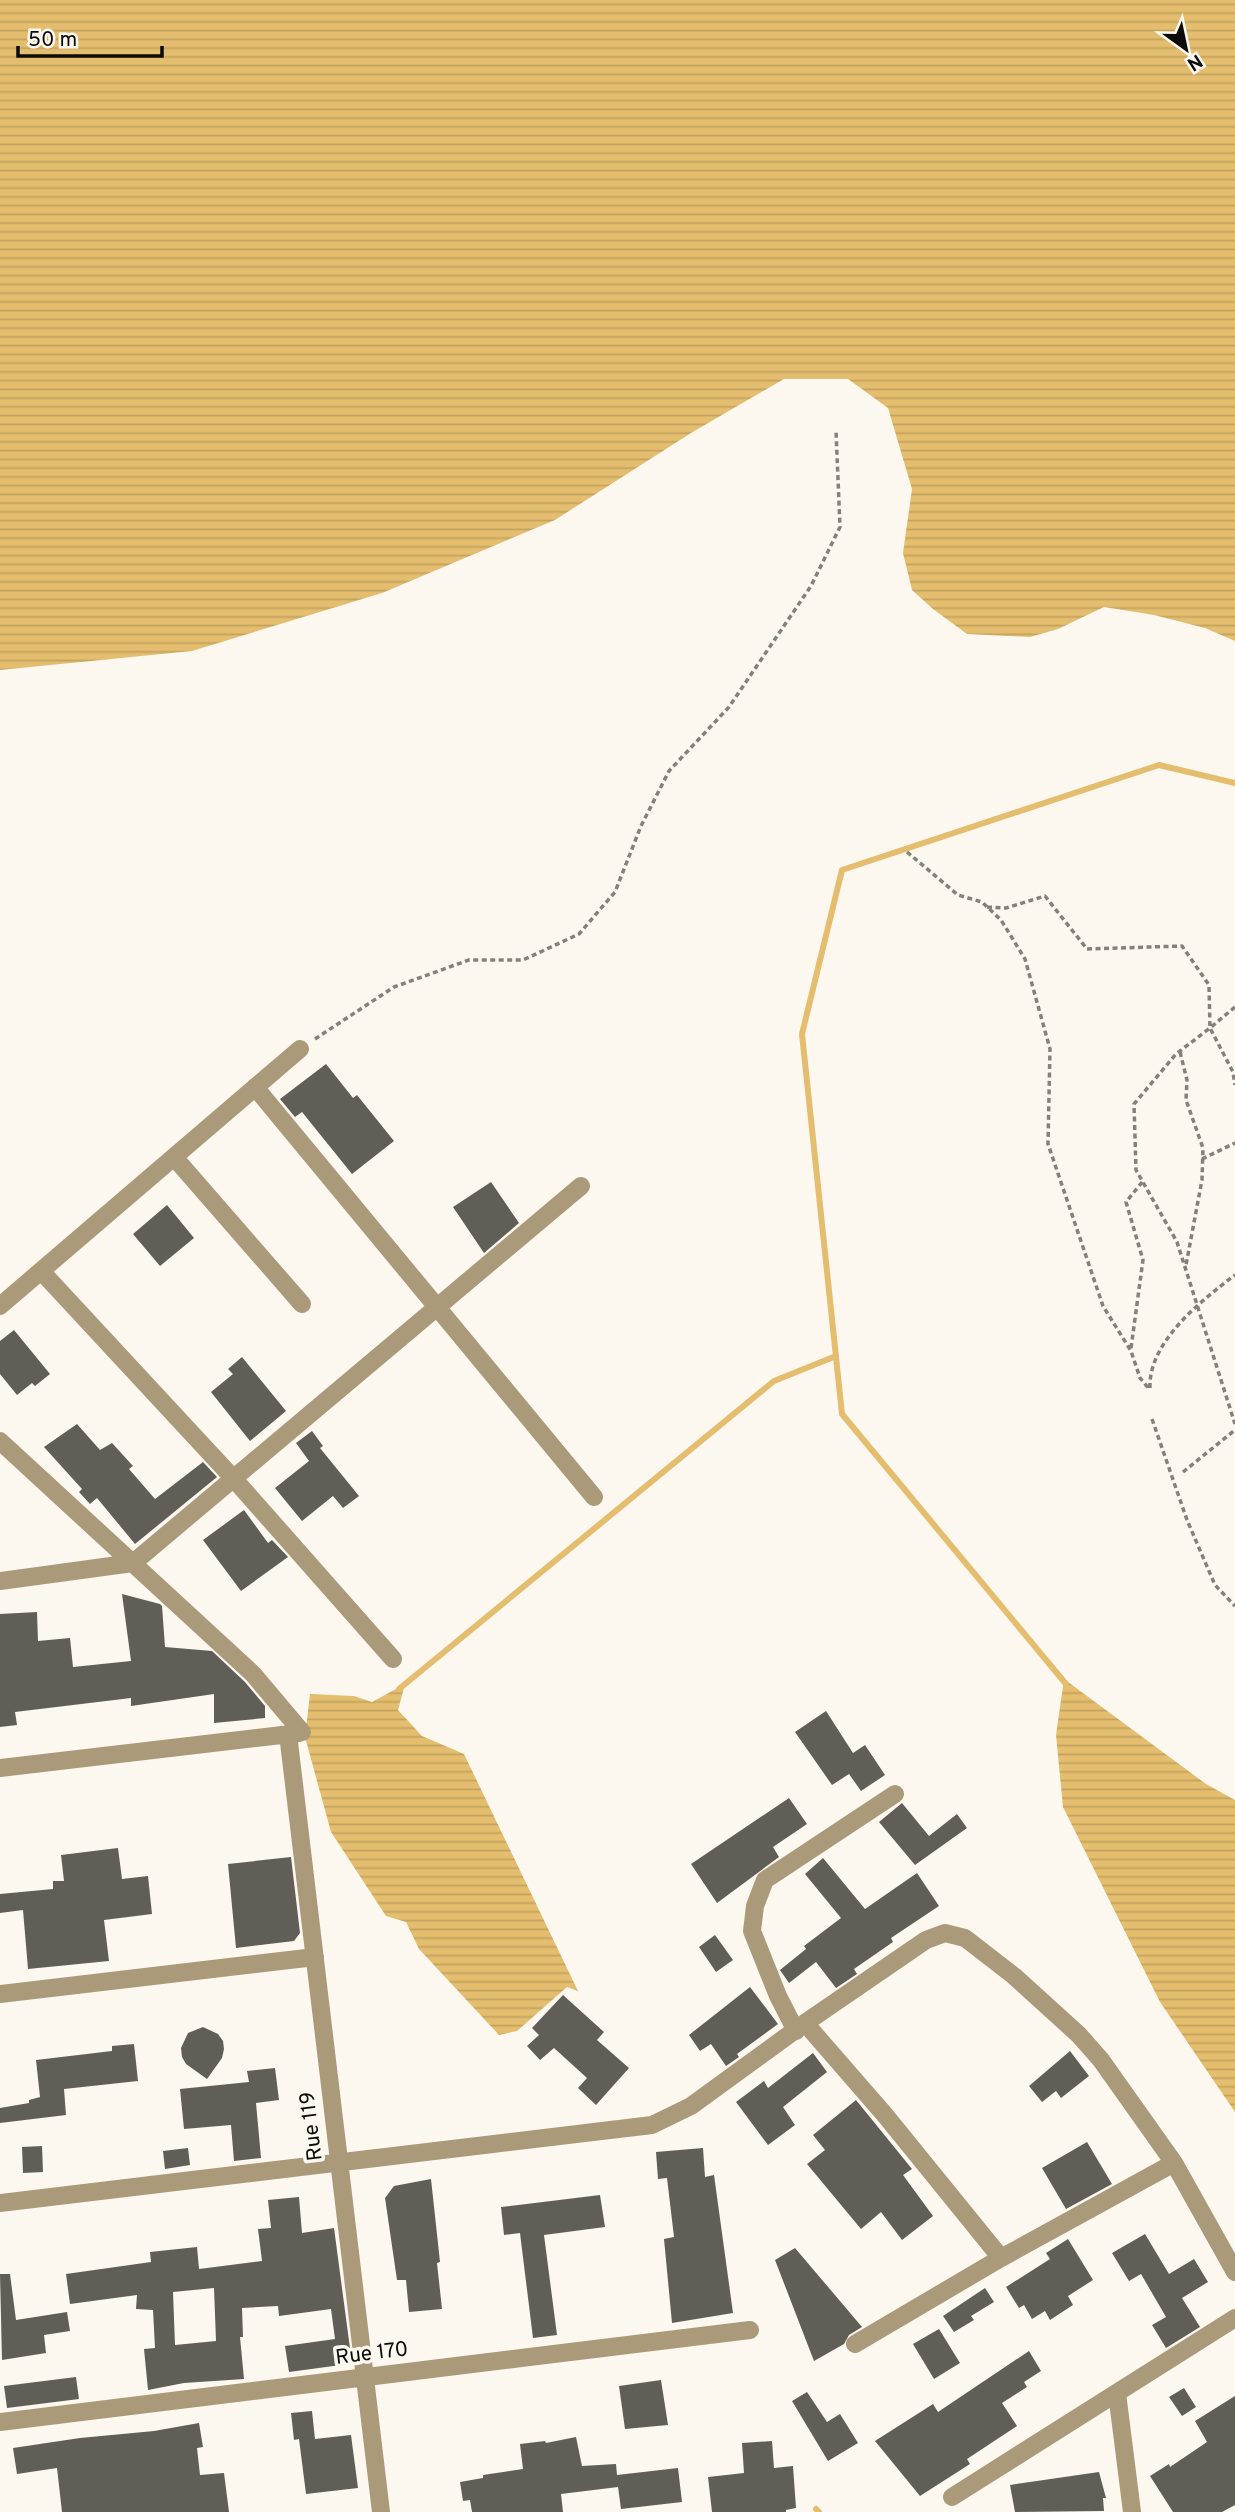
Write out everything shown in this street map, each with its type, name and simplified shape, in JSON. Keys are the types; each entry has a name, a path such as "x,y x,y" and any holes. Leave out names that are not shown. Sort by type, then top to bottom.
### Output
{"street":[{"path":"0,1306 300,1049"},
{"path":"255,1087 594,1497"},
{"path":"174,1157 302,1304"},
{"path":"0,1581 133,1563 581,1186"},
{"path":"41,1271 234,1479 393,1659"},
{"path":"0,1441 253,1674 295,1733 0,1768"},
{"name":"Rue 119","path":"295,1733 315,1957 382,2512"},
{"path":"895,1794 765,1881 755,1906 752,1931 778,1996 800,2027 885,2115 1001,2258"},
{"path":"0,2203 652,2125 691,2106 926,1940 945,1933 965,1938 1014,1976 1079,2035 1101,2060 1174,2163 1235,2272"},
{"path":"0,1994 315,1957"},
{"path":"855,2344 1001,2258 1174,2163"},
{"path":"952,2497 1235,2318"},
{"name":"Rue 170","path":"0,2421 750,2330"},
{"path":"1117,2393 1132,2512"}],"path":[{"path":"300,1049 394,987 469,960 523,960 579,933 615,892 641,826 669,771 729,707 811,586 840,527 836,430"},
{"path":"907,852 958,895 982,902 1001,920 1025,959 1051,1049 1048,1144 1103,1306 1131,1350 1140,1378 1150,1390 1149,1376 1160,1350 1197,1303 1235,1275"},
{"path":"987,907 1006,908 1045,896 1087,949 1182,946 1209,985 1210,1028 1233,1072 1235,1085"},
{"path":"1235,1007 1180,1052 1134,1104 1136,1170 1177,1242 1235,1424"},
{"path":"1180,1052 1187,1080 1186,1100 1203,1149 1200,1193 1186,1268"},
{"path":"1202,1159 1235,1143"},
{"path":"1131,1350 1143,1260 1125,1202 1143,1181"},
{"path":"1152,1419 1187,1520 1215,1585 1235,1606"},
{"path":"1183,1472 1235,1430"}],"shaded area":[{"path":"0,0 1235,0 1235,641 1205,628 1154,615 1104,607 1058,629 1030,637 967,634 912,590 903,553 912,489 888,408 848,379 784,379 691,433 555,520 382,593 192,651 0,670"},
{"path":"1064,1679 1206,1784 1235,1800 1235,2112 1160,2002 1063,1807 1056,1735"},
{"path":"405,1684 398,1710 422,1736 464,1754 578,1991 567,1987 517,2031 499,2035 419,1949 406,1922 386,1916 331,1832 305,1737 310,1694 354,1696 372,1702"}],"building":[{"path":"326,1064 353,1098 357,1095 394,1141 352,1174 302,1112 295,1117 280,1099"},
{"path":"491,1182 519,1223 484,1253 453,1207"},
{"path":"167,1205 194,1238 160,1266 133,1234"},
{"path":"14,1330 50,1374 17,1395 0,1374 0,1341"},
{"path":"242,1357 286,1411 250,1441 211,1392 233,1374 228,1369"},
{"path":"77,1424 100,1450 112,1443 133,1466 129,1469 155,1499 203,1462 217,1477 135,1544 97,1498 90,1504 79,1492 82,1489 44,1447"},
{"path":"312,1431 323,1446 320,1448 359,1496 343,1508 333,1496 302,1521 275,1488 309,1461 296,1443"},
{"path":"244,1510 268,1543 272,1540 288,1557 241,1591 203,1540"},
{"path":"122,1594 160,1604 165,1647 212,1651 245,1682 265,1706 265,1718 214,1723 214,1694 131,1706 131,1698 15,1712 17,1725 0,1727 0,1614 37,1612 38,1641 70,1638 73,1667 131,1661"},
{"path":"826,1711 853,1753 865,1745 885,1775 861,1791 849,1774 832,1785 795,1732"},
{"path":"789,1798 807,1824 773,1847 779,1857 717,1903 691,1864"},
{"path":"902,1803 929,1836 957,1814 967,1828 915,1865 879,1822"},
{"path":"118,1848 122,1879 148,1876 152,1914 104,1920 109,1961 28,1969 23,1910 0,1913 0,1894 53,1889 53,1881 64,1881 61,1855"},
{"path":"291,1857 300,1933 294,1941 236,1948 228,1864"},
{"path":"823,1858 865,1909 917,1873 939,1906 891,1938 893,1942 854,1969 857,1974 836,1988 816,1962 789,1983 780,1970 806,1949 804,1946 841,1918 805,1874"},
{"path":"715,1935 733,1960 716,1972 699,1947"},
{"path":"750,1987 778,2024 737,2054 739,2057 726,2066 711,2044 700,2051 689,2035"},
{"path":"563,1995 604,2032 597,2040 629,2068 596,2105 578,2088 587,2078 554,2048 540,2060 527,2046 539,2035 532,2028"},
{"path":"203,2027 218,2034 224,2049 222,2058 207,2079 186,2064 181,2048 188,2033"},
{"path":"134,2044 138,2081 64,2089 66,2115 0,2123 0,2108 29,2103 29,2100 40,2097 36,2060 112,2051 112,2046"},
{"path":"1070,2051 1089,2076 1061,2098 1056,2091 1042,2102 1029,2086"},
{"path":"813,2053 827,2072 783,2107 795,2125 768,2145 736,2102 764,2081 768,2088"},
{"path":"275,2068 279,2100 256,2103 261,2158 234,2161 231,2125 184,2129 180,2089 249,2082 247,2071"},
{"path":"856,2100 912,2169 903,2175 933,2216 902,2240 881,2212 861,2229 807,2164 825,2150 813,2135"},
{"path":"1087,2142 1112,2184 1066,2209 1042,2168"},
{"path":"42,2146 43,2172 23,2173 22,2147"},
{"path":"188,2148 190,2165 165,2169 163,2151"},
{"path":"703,2148 705,2177 714,2175 733,2313 672,2323 664,2239 674,2237 667,2178 658,2179 656,2152"},
{"path":"431,2179 442,2309 409,2312 406,2280 397,2280 385,2198 394,2186"},
{"path":"600,2195 605,2227 544,2235 557,2335 533,2338 520,2233 504,2235 501,2207"},
{"path":"299,2197 302,2233 334,2228 351,2356 341,2365 289,2372 285,2346 335,2339 331,2309 279,2316 278,2306 242,2308 243,2337 240,2337 244,2379 184,2383 148,2390 144,2349 155,2348 153,2310 136,2309 137,2295 70,2304 66,2274 151,2262 150,2252 197,2247 199,2269 262,2261 258,2229 271,2228 268,2200","holes":["214,2288 216,2341 175,2345 173,2292"]},
{"path":"1145,2234 1169,2274 1194,2259 1208,2282 1182,2298 1200,2327 1166,2348 1152,2325 1166,2317 1141,2274 1129,2281 1112,2253"},
{"path":"1068,2239 1093,2280 1068,2296 1073,2305 1050,2320 1045,2311 1032,2319 1024,2305 1019,2308 1006,2287 1050,2259 1046,2253"},
{"path":"795,2248 862,2327 849,2335 844,2344 814,2361 775,2260"},
{"path":"0,2274 10,2274 16,2320 67,2312 70,2331 44,2335 46,2353 2,2360"},
{"path":"985,2288 994,2302 971,2316 974,2320 954,2332 943,2316"},
{"path":"939,2329 960,2363 934,2379 913,2344"},
{"path":"1029,2351 1041,2371 1024,2382 1027,2387 1002,2403 1017,2426 967,2459 970,2464 920,2496 875,2441 933,2404 938,2412"},
{"path":"76,2377 79,2399 7,2408 4,2386"},
{"path":"661,2380 668,2425 625,2429 619,2386"},
{"path":"1184,2388 1196,2407 1182,2416 1169,2397"},
{"path":"807,2392 827,2422 840,2414 858,2443 828,2461 792,2401"},
{"path":"1235,2396 1235,2505 1222,2512 1173,2512 1150,2476 1169,2464 1170,2467 1207,2442 1195,2421"},
{"path":"312,2411 315,2439 351,2435 358,2488 306,2494 299,2439 294,2440 291,2413"},
{"path":"199,2423 203,2447 197,2448 200,2475 224,2473 229,2512 62,2512 57,2468 17,2474 13,2448"},
{"path":"576,2437 582,2466 616,2464 617,2475 678,2468 682,2502 621,2509 618,2487 561,2494 563,2512 472,2512 470,2500 463,2501 460,2482 483,2478 483,2475 523,2469 520,2444 546,2443"},
{"path":"772,2441 774,2468 793,2466 796,2508 786,2512 712,2512 708,2477 744,2473 742,2443"},
{"path":"1099,2472 1106,2498 1103,2498 1104,2511 1015,2512 1010,2485"}],"waterway":[{"path":"1066,1684 842,1414 802,1034 842,870 1159,765 1235,783"},
{"path":"399,1689 774,1381 836,1356"},
{"path":"816,2509 819,2512"}]}
